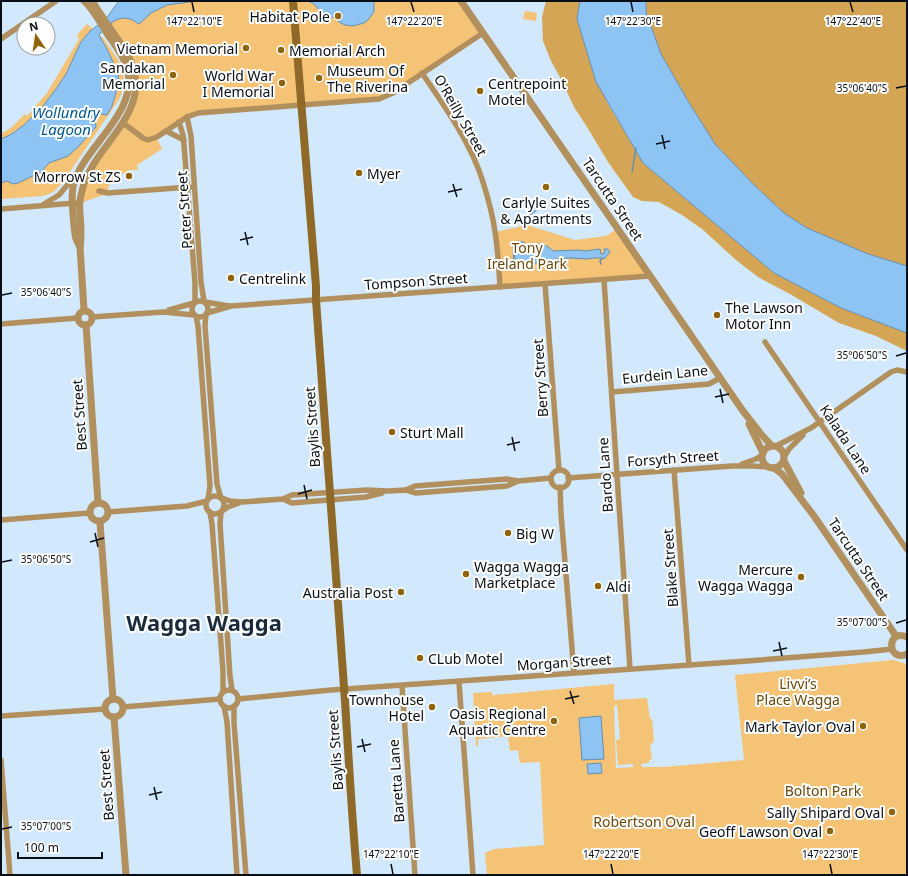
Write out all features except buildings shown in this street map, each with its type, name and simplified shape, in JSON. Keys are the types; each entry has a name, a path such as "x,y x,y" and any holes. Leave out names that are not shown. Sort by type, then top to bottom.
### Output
{"main road":[{"name":"Baylis Street","path":"293,1 316,286 357,875"}],"street":[{"path":"1,39 56,1"},
{"path":"76,203 86,179 97,160 123,123 132,106 136,93 136,81 128,55 84,1"},
{"path":"93,1 102,22"},
{"name":"Tarcutta Street","path":"461,1 743,411 761,434 774,446"},
{"path":"42,206 59,195 78,172 116,119 126,99 128,90 128,74 124,61 108,29"},
{"path":"116,119 148,140 154,139 187,117 203,113 379,99 393,93 483,33"},
{"name":"O'Reilly Street","path":"422,73 462,136 483,182 495,232 500,287"},
{"name":"Peter Street","path":"187,117 191,136 198,229 196,291 194,303"},
{"name":"Peter Street","path":"179,122 184,140 191,230 204,302"},
{"path":"166,131 184,140"},
{"path":"78,172 73,188 76,203 76,239 80,247 82,260 84,310"},
{"path":"99,190 108,193 195,186"},
{"path":"1,209 76,203"},
{"path":"191,230 198,229"},
{"name":"Tompson Street","path":"204,302 232,306 650,276"},
{"name":"Bardo Lane","path":"604,280 630,669"},
{"name":"Berry Street","path":"545,284 559,470"},
{"path":"92,317 162,312 180,308 199,300 206,303 208,308 205,326 207,360 217,484 224,504 220,518 232,690"},
{"path":"194,303 192,313 195,315 198,326 210,486 206,506 209,511 212,524 217,584 223,678 223,692 221,694 220,702 229,708 234,706"},
{"name":"Tompson Street","path":"207,314 232,306"},
{"path":"84,310 88,311 92,315 90,323 86,325 81,324 77,318 78,313 84,310"},
{"path":"162,312 202,317 207,314"},
{"path":"1,324 77,318"},
{"name":"Best Street","path":"86,325 98,503"},
{"name":"Kalada Lane","path":"765,342 907,550"},
{"path":"200,361 207,360"},
{"path":"811,428 767,448 762,458 765,464 772,468 780,466 794,443 820,421 891,372 897,370 907,372"},
{"name":"Eurdein Lane","path":"612,392 709,384 720,378"},
{"path":"202,389 210,388"},
{"name":"Tarcutta Street","path":"743,411 763,454"},
{"path":"205,424 212,424"},
{"path":"774,446 782,450 784,459"},
{"path":"207,453 215,452"},
{"name":"Forsyth Street","path":"732,466 756,459 763,454"},
{"name":"Tarcutta Street","path":"784,459 814,516"},
{"name":"Forsyth Street","path":"568,478 732,466 772,468"},
{"name":"Tarcutta Street","path":"772,468 782,474 814,516 896,636"},
{"path":"559,470 564,471 568,475 567,484 560,488 552,484 551,478 551,475 554,472 559,470"},
{"name":"Blake Street","path":"674,470 689,665"},
{"path":"187,506 207,500 212,496 230,501 242,502 283,499 292,495 330,496 366,490 406,490 415,486 507,479 518,481 551,478"},
{"path":"560,488 574,673"},
{"path":"108,512 187,506 200,507 216,514 228,507 242,502"},
{"path":"98,503 104,504 108,512 107,517 100,522 94,521 89,513 91,507 98,503"},
{"path":"1,520 89,513"},
{"path":"100,522 113,699"},
{"path":"214,554 222,553"},
{"path":"217,584 224,583"},
{"path":"219,618 226,617"},
{"path":"907,637 902,635 896,636 891,643 895,654 907,654"},
{"path":"221,646 228,646"},
{"name":"Morgan Street","path":"238,699 892,649"},
{"path":"459,682 474,875"},
{"name":"Baretta Lane","path":"402,686 415,875"},
{"path":"223,692 232,690 237,694 238,699 234,706 234,723 246,875"},
{"path":"113,699 119,700 123,707 120,715 114,717 109,716 105,709 108,701 113,699"},
{"path":"123,707 220,699"},
{"path":"224,706 227,722 237,875"},
{"path":"1,716 105,709"},
{"name":"Best Street","path":"114,717 126,875"},
{"path":"229,748 236,747"},
{"path":"1,760 10,875"},
{"path":"231,780 239,780"},
{"path":"233,816 242,815"},
{"path":"236,847 244,847"}],"green space":[{"path":"197,1 461,1 483,33 386,97 198,113 148,140 123,123 136,89 110,28 112,22 126,18 139,24 151,13 167,5"},
{"path":"525,11 537,13 536,21 523,19"},
{"name":"Wollundry Lagoon","path":"87,24 104,39 123,69 124,80 120,98 63,182 52,193 42,196 1,199 1,134 12,127 25,114 27,116 47,93 79,39 77,35"},
{"path":"123,124 142,139 157,138 162,149 137,165 138,170 129,170 110,182 107,194 80,203 87,179"},
{"name":"Tony Ireland Park","path":"527,225 575,240 606,236 617,229 649,276 500,287 495,232"},
{"path":"893,660 904,663 907,666 907,875 487,875 485,853 494,849 544,845 540,762 520,763 518,750 510,751 508,736 478,739 478,746 476,746 473,693 492,692 493,697 494,695 614,684 614,700 647,698 650,719 652,719 654,741 650,746 652,759 649,760 649,763 641,764 642,767 664,767 744,760 735,675","holes":["617,705 620,739 616,740 618,765 633,764 633,767 616,768 614,706"]}],"shaded area":[{"path":"546,1 580,1 577,19 608,104 643,163 774,273 841,308 907,333 907,351 876,336 839,323 758,277 736,260 702,229 682,215 659,202 642,201 633,197 608,162 574,107 551,61 543,41 542,17"},
{"path":"646,1 907,1 907,266 868,254 807,228 784,213 754,185 715,144 688,101 661,54 646,12"}],"water":[{"name":"Wollundry Lagoon","path":"119,1 197,1 167,5 151,13 139,24 126,18 119,19 112,22 110,28 100,33 99,35 118,73 119,82 112,106 107,115 94,111 96,127 68,156 49,163 41,172 18,183 13,184 7,181 1,183 1,139 10,135 24,125 43,106 66,74 81,42 90,31 105,20"},
{"path":"308,1 374,1 374,12 364,23 353,26 345,25 335,18 320,11 314,4"},
{"path":"580,1 646,1 646,12 661,54 688,101 715,144 754,185 784,213 807,228 868,254 907,266 907,333 841,308 774,273 643,163 596,82 577,19"},
{"path":"535,202 537,208 536,211 530,215 526,208"},
{"path":"517,241 524,242 528,248 541,244 553,251 585,251 600,249 601,254 605,253 604,249 608,249 610,252 604,259 570,258 528,264 516,260 513,254 513,246"},
{"path":"601,716 604,759 582,760 579,718"},
{"path":"601,763 602,773 588,774 587,764"}],"waterway":[{"path":"632,172 636,148"},
{"path":"513,263 514,255"},
{"path":"601,264 600,261 602,258"}],"place":[{"name":"Habitat Pole","path":"338,16"},
{"name":"Vietnam Memorial","path":"246,48"},
{"name":"Memorial Arch","path":"281,50"},
{"name":"Sandakan Memorial","path":"173,75"},
{"name":"Museum Of The Riverina","path":"319,78"},
{"name":"World War I Memorial","path":"282,83"},
{"name":"Centrepoint Motel","path":"480,91"},
{"name":"Myer","path":"359,173"},
{"name":"Morrow St ZS","path":"129,176"},
{"name":"Carlyle Suites & Apartments","path":"546,187"},
{"name":"Centrelink","path":"231,278"},
{"name":"The Lawson Motor Inn","path":"717,315"},
{"name":"Sturt Mall","path":"392,432"},
{"name":"Big W","path":"508,533"},
{"name":"Wagga Wagga Marketplace","path":"466,574"},
{"name":"Mercure Wagga Wagga","path":"801,577"},
{"name":"Aldi","path":"598,586"},
{"name":"Australia Post","path":"401,592"},
{"name":"CLub Motel","path":"420,658"},
{"name":"Townhouse Hotel","path":"432,707"},
{"name":"Oasis Regional Aquatic Centre","path":"554,721"},
{"name":"Mark Taylor Oval","path":"863,726"},
{"name":"Sally Shipard Oval","path":"892,812"},
{"name":"Geoff Lawson Oval","path":"830,831"}],"district":[{"name":"Wagga Wagga","path":"204,622"}],"park label":[{"name":"Livvi’s Place Wagga","path":"798,692"},
{"name":"Bolton Park","path":"823,790"},
{"name":"Robertson Oval","path":"644,821"}]}
